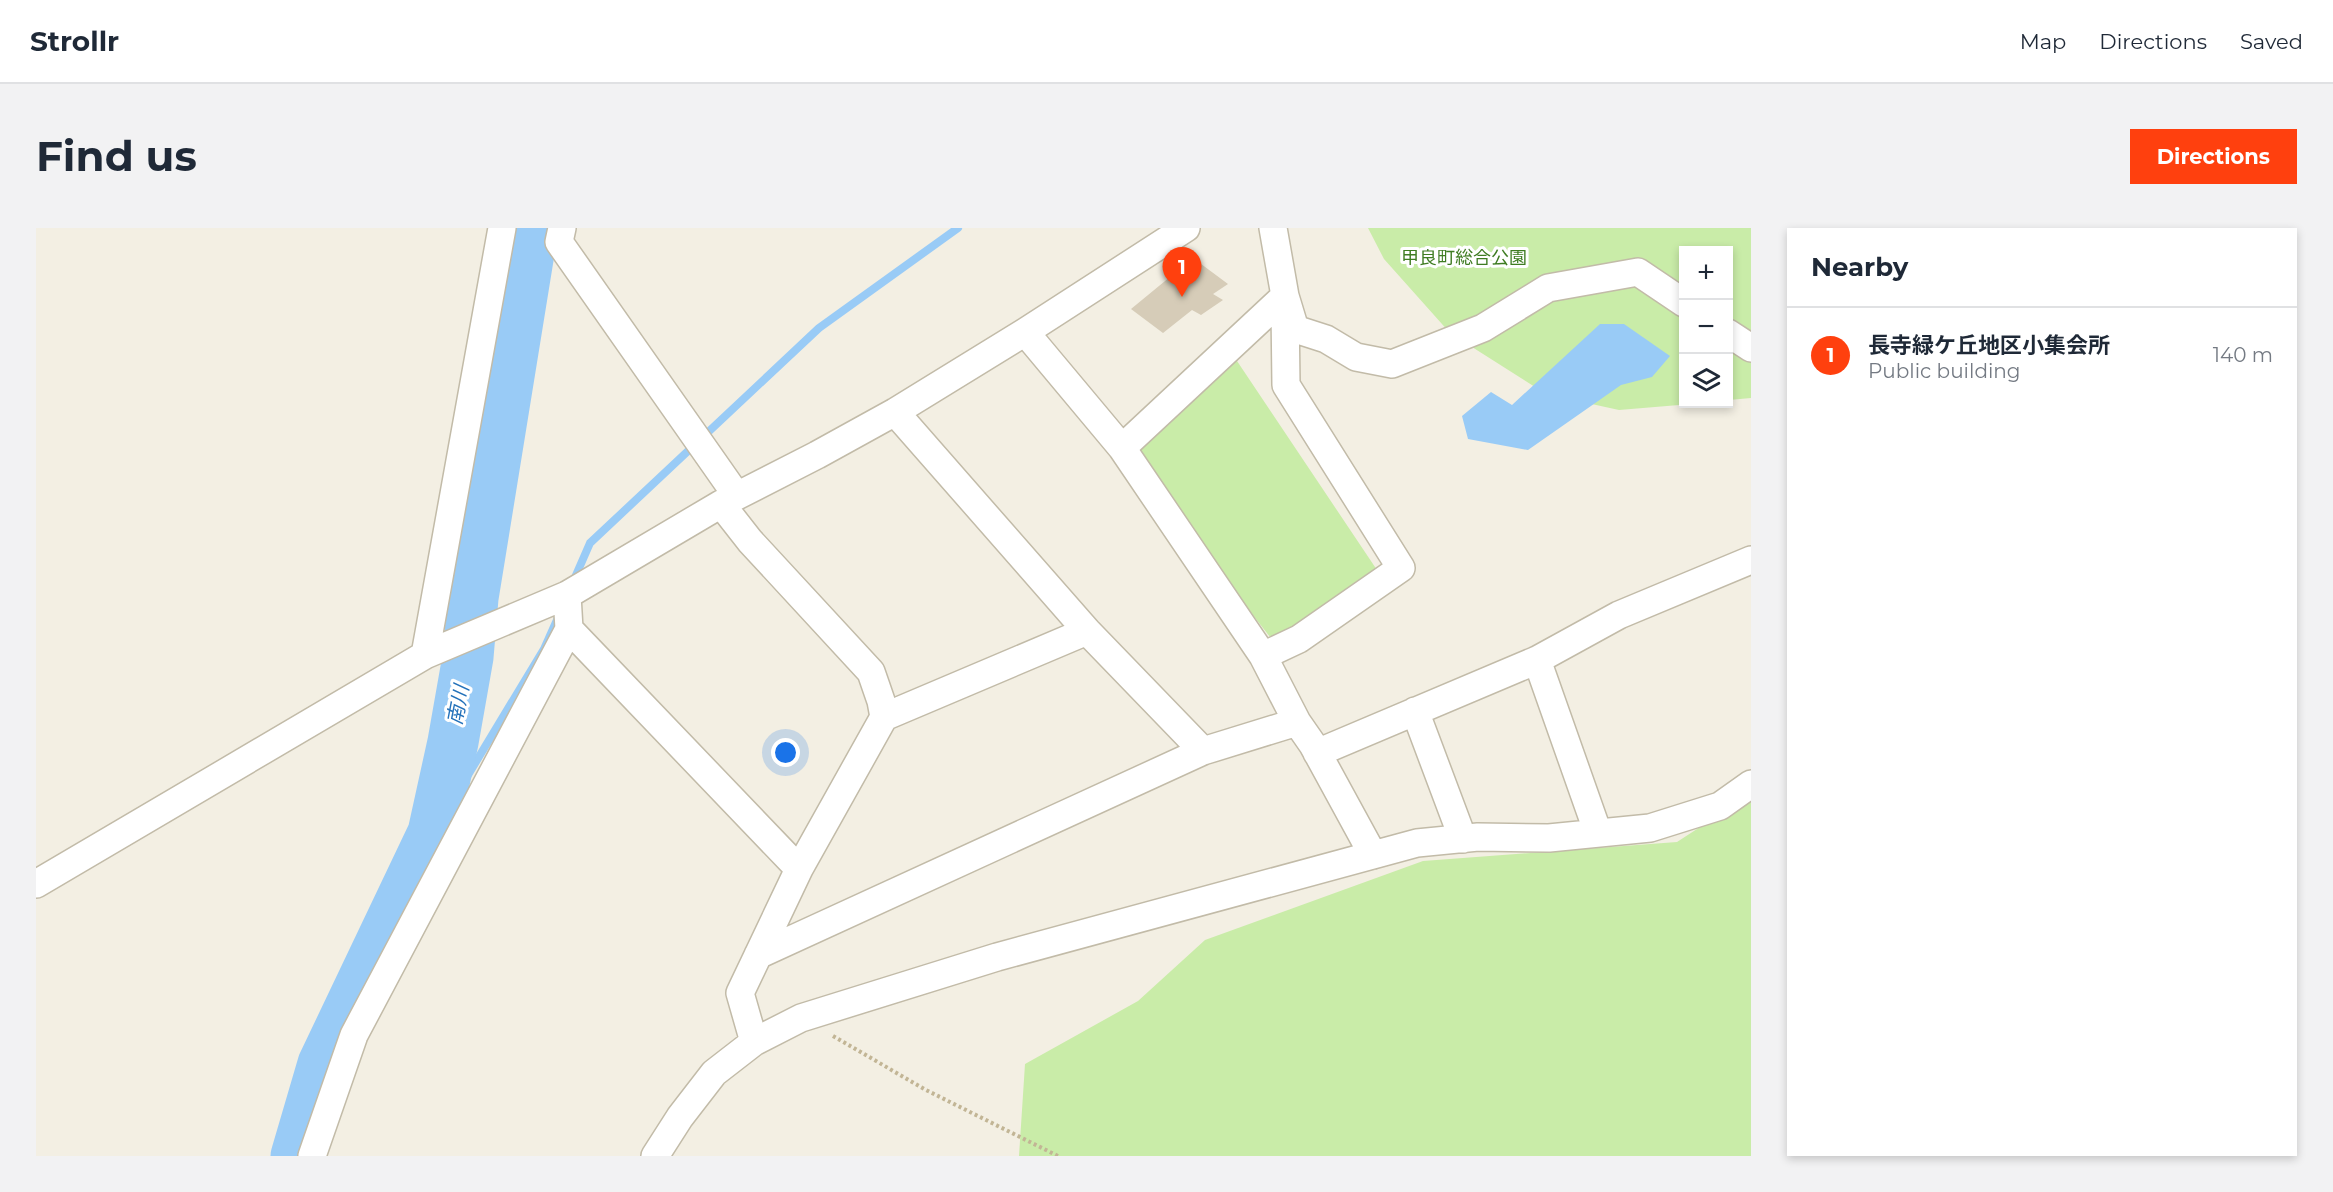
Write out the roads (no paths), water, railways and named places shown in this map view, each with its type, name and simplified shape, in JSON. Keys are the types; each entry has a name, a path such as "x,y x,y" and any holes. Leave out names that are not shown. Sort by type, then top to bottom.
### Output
{"street":[{"path":"425,655 502,228"},
{"path":"562,228 559,242 729,500 750,541 871,672 884,717"},
{"path":"36,884 425,655 567,595 729,500 895,412 1025,332 1186,228"},
{"path":"1273,228 1285,296 1295,329 1326,339 1356,357 1392,364 1483,328 1548,288 1638,272 1679,300"},
{"path":"1122,448 1285,296"},
{"path":"1263,656 1299,639 1401,568 1286,385 1285,296"},
{"path":"1025,332 1122,448 1263,656 1297,722 1317,753 1373,855"},
{"path":"1733,336 1751,348"},
{"path":"895,412 1086,630 1203,751"},
{"path":"1317,753 1537,660 1619,615 1751,560"},
{"path":"312,1156 354,1035 569,629 567,595"},
{"path":"569,629 799,869"},
{"path":"754,1042 740,993 799,869 884,717 1086,630"},
{"path":"1537,660 1598,833"},
{"path":"1415,711 1463,839"},
{"path":"758,955 1203,751 1297,722"},
{"path":"656,1156 680,1117 714,1073 754,1042 801,1018 997,957 1417,843 1463,839 1549,838 1650,828 1720,806 1751,784"}],"water":[{"path":"1600,324 1624,324 1670,356 1652,377 1621,385 1528,450 1468,439 1462,416 1491,392 1512,405"}],"waterway":[{"name":"南川","path":"296,1156 323,1064 433,833 453,742 468,657 473,598 533,228"},
{"path":"573,582 590,543 819,328 958,228"},
{"path":"433,833 544,649 560,613"}],"place":[{"name":"長寺緑ケ丘地区小集会所","path":"1182,297"}],"park label":[{"name":"甲良町総合公園","path":"1464,258"}]}
